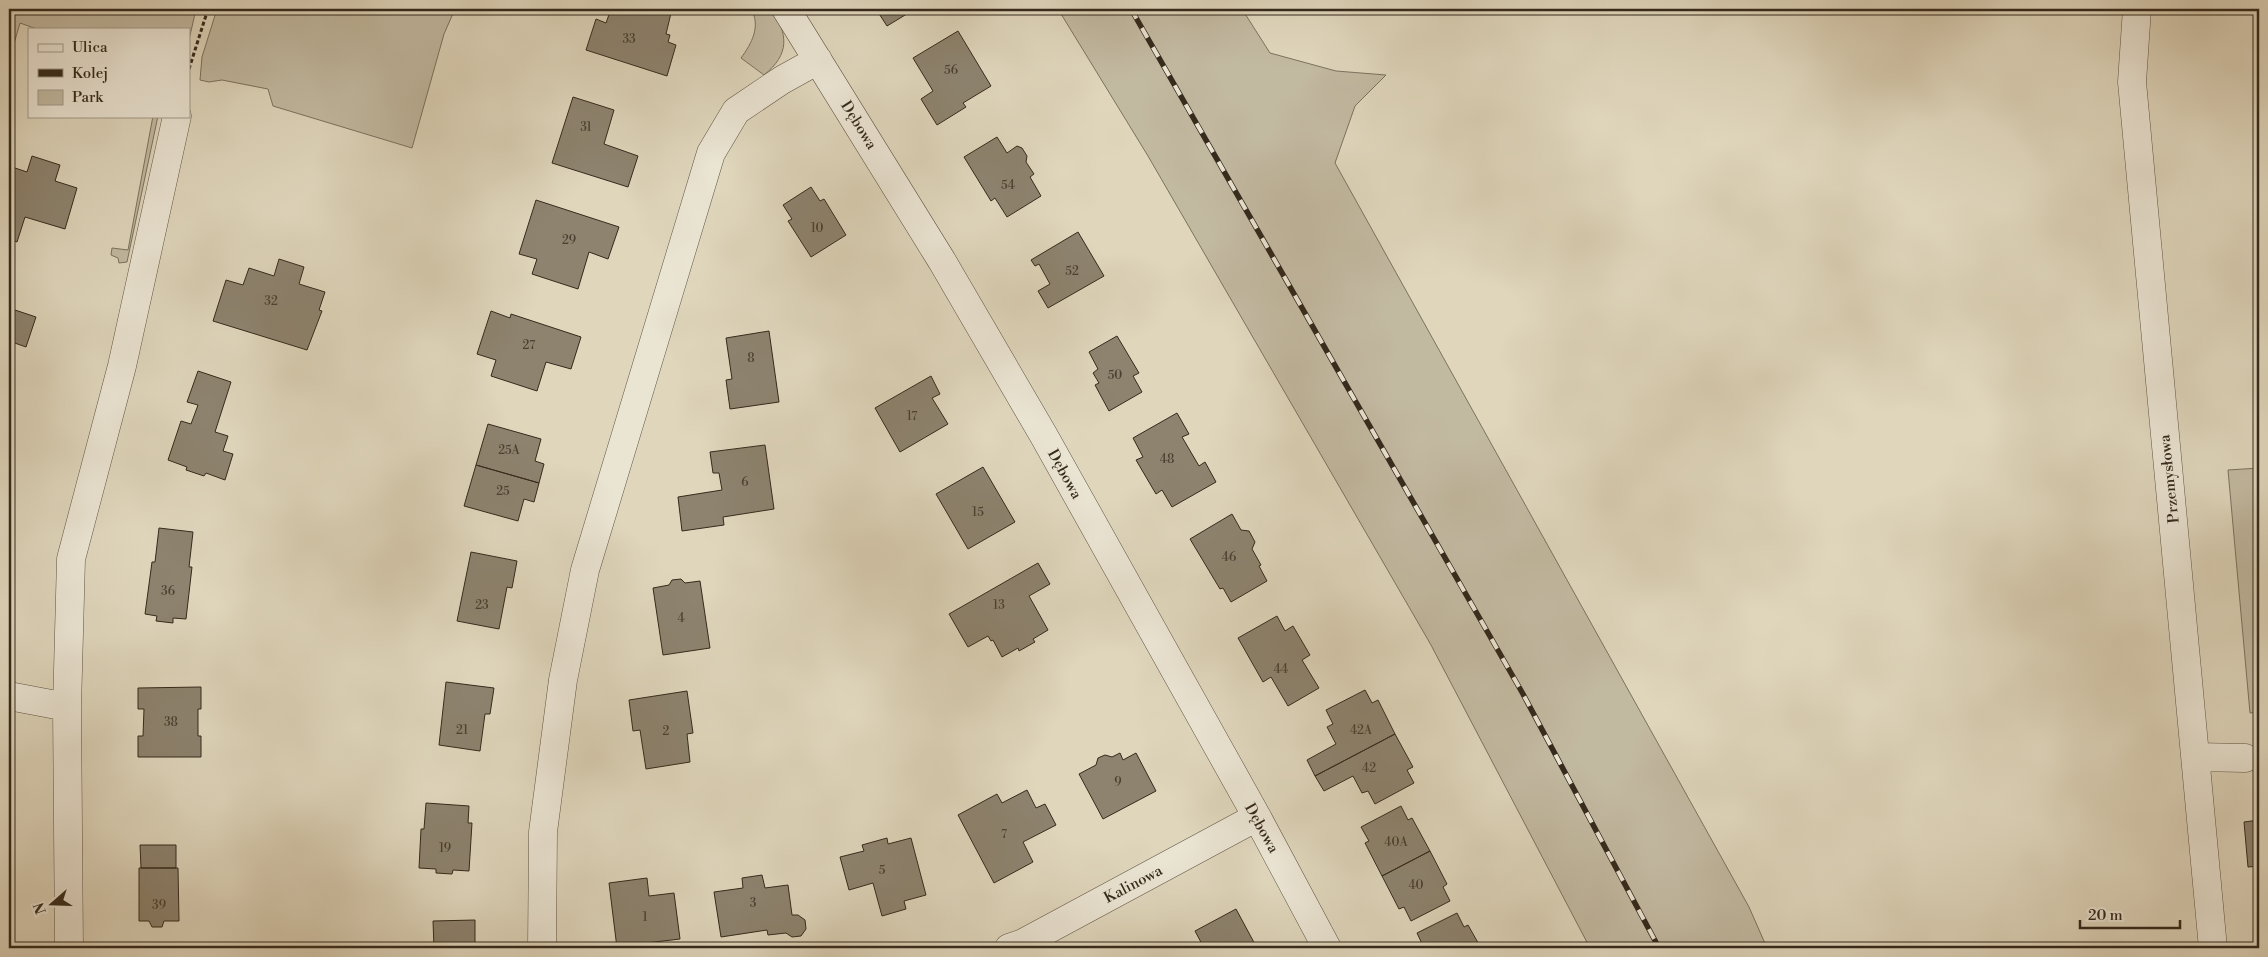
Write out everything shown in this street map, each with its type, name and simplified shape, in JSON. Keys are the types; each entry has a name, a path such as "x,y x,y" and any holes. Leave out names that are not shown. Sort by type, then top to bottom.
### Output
{"street":[{"name":"Dębowa","path":"786,9 952,277 1044,436 1257,817 1327,948"},
{"name":"Przemysłowa","path":"2137,9 2132,82 2213,948"},
{"path":"542,948 543,832 563,680 585,570 711,152 736,111 782,80 818,60"},
{"path":"69,948 67,707 71,559 122,366 177,118"},
{"path":"9,696 67,707"},
{"path":"2196,758 2245,758"},
{"name":"Kalinowa","path":"1009,948 1023,943 1257,817"}],"path":[{"path":"190,66 208,9"}],"green space":[{"path":"9,9 196,9 190,36 190,28 34,28 20,23 9,61"},
{"path":"217,9 455,9 444,34 412,148 273,106 268,89 222,80 209,82 200,80 202,57"},
{"path":"751,9 772,9 781,27 783,36 782,52 764,75 741,58 754,34 755,22"},
{"path":"1058,9 1242,9 1270,53 1336,71 1386,75 1355,106 1335,163 1749,907 1767,948 1590,948 1431,645 1148,156"},
{"path":"153,118 158,118 127,262 119,263 118,258 111,255 112,248 128,250"},
{"path":"2259,468 2259,712 2250,713 2228,470"}],"building":[{"path":"611,9 672,9 666,34 670,35 668,42 676,45 667,76 586,50 596,19 606,23"},
{"path":"876,9 915,9 887,26"},
{"path":"958,31 991,86 963,103 966,107 937,125 921,99 933,91 913,58"},
{"path":"573,97 614,110 604,144 638,156 628,187 552,163"},
{"path":"997,137 1007,153 1017,146 1022,148 1027,156 1026,162 1034,174 1030,177 1041,196 1007,217 995,198 991,201 964,157"},
{"path":"32,156 60,165 55,181 77,188 65,229 25,217 17,242 9,239 9,166 27,172"},
{"path":"811,187 820,201 824,199 846,235 811,257 788,221 792,219 783,205"},
{"path":"536,200 619,227 608,259 589,252 578,289 532,274 537,259 519,254"},
{"path":"1078,232 1104,276 1048,308 1038,291 1050,284 1039,264 1035,266 1031,260"},
{"path":"279,259 304,267 299,284 325,292 319,310 322,311 307,350 213,321 226,280 243,285 249,268 274,276"},
{"path":"9,308 36,317 26,347 9,341"},
{"path":"491,311 510,318 511,314 581,337 571,369 546,362 537,391 491,376 496,360 477,354"},
{"path":"769,331 779,402 730,409 726,380 732,379 726,338"},
{"path":"1117,336 1139,373 1133,376 1142,392 1109,411 1095,385 1099,383 1093,373 1098,369 1089,352"},
{"path":"198,371 231,382 215,432 228,436 223,451 233,454 225,480 206,473 204,476 186,470 187,467 168,460 181,421 191,424 198,405 187,402"},
{"path":"931,376 940,394 932,398 948,424 900,452 875,408"},
{"path":"1177,413 1189,434 1182,437 1199,466 1205,462 1216,482 1172,507 1162,490 1156,494 1136,460 1143,457 1133,438"},
{"path":"488,424 541,439 535,461 544,464 539,483 476,465"},
{"path":"765,445 774,509 723,517 724,525 682,531 678,497 722,490 719,473 713,473 710,452"},
{"path":"476,465 539,483 534,502 524,499 518,521 464,506"},
{"path":"983,467 1015,522 968,549 936,494"},
{"path":"1232,514 1241,530 1249,531 1255,542 1252,549 1267,581 1231,602 1223,588 1220,589 1190,539"},
{"path":"159,528 193,532 189,567 192,567 186,619 173,618 173,623 156,621 157,616 145,614 152,562 155,562"},
{"path":"471,552 517,561 512,588 507,587 499,629 457,621"},
{"path":"1038,563 1050,584 1029,596 1048,630 1033,639 1035,642 1019,651 1018,648 1002,657 993,640 991,641 988,636 968,647 949,614"},
{"path":"681,579 685,583 700,581 710,648 663,655 653,588 669,585 672,580"},
{"path":"1277,616 1285,631 1293,626 1310,655 1302,660 1319,688 1288,706 1271,677 1263,682 1238,638"},
{"path":"446,682 494,688 490,714 485,714 480,751 439,745"},
{"path":"201,687 201,709 198,709 198,736 201,736 201,757 138,757 138,736 143,736 144,709 138,709 138,688"},
{"path":"1365,690 1372,703 1378,700 1395,734 1315,776 1307,760 1336,744 1327,727 1333,724 1326,710"},
{"path":"687,691 693,733 687,734 690,762 646,769 640,730 633,731 629,700"},
{"path":"1395,734 1413,767 1407,770 1414,783 1375,804 1368,791 1362,793 1353,776 1324,791 1315,776"},
{"path":"1120,753 1123,760 1136,753 1156,791 1103,819 1079,774 1096,765 1098,758 1105,755 1112,757"},
{"path":"1027,790 1036,808 1045,804 1056,825 1023,842 1033,862 994,883 958,815 997,794 1002,803"},
{"path":"426,803 469,806 468,823 472,823 469,871 453,870 452,874 436,873 436,869 419,868 421,829 424,829"},
{"path":"1401,806 1408,820 1412,818 1430,851 1382,876 1365,843 1369,841 1361,827"},
{"path":"2259,820 2259,866 2248,867 2244,822"},
{"path":"887,838 888,844 911,838 926,895 904,901 906,909 882,916 873,883 849,890 840,857 864,851 862,845"},
{"path":"140,845 176,845 176,868 141,868"},
{"path":"1430,851 1447,884 1443,887 1450,901 1411,921 1404,907 1399,909 1382,876"},
{"path":"139,868 178,868 179,921 164,921 162,927 152,927 149,921 139,921"},
{"path":"762,875 765,888 788,885 792,915 798,915 805,920 806,929 801,936 792,937 786,933 768,935 767,930 721,937 714,892 743,888 742,878"},
{"path":"647,878 649,896 674,893 680,939 646,943 647,948 617,948 609,883"},
{"path":"1236,909 1257,948 1199,948 1203,946 1195,931"},
{"path":"1457,913 1464,927 1468,925 1481,948 1424,948 1417,933"},
{"path":"475,920 475,948 434,948 433,921"}],"railway":[{"path":"1131,9 1523,694 1659,948"}]}
